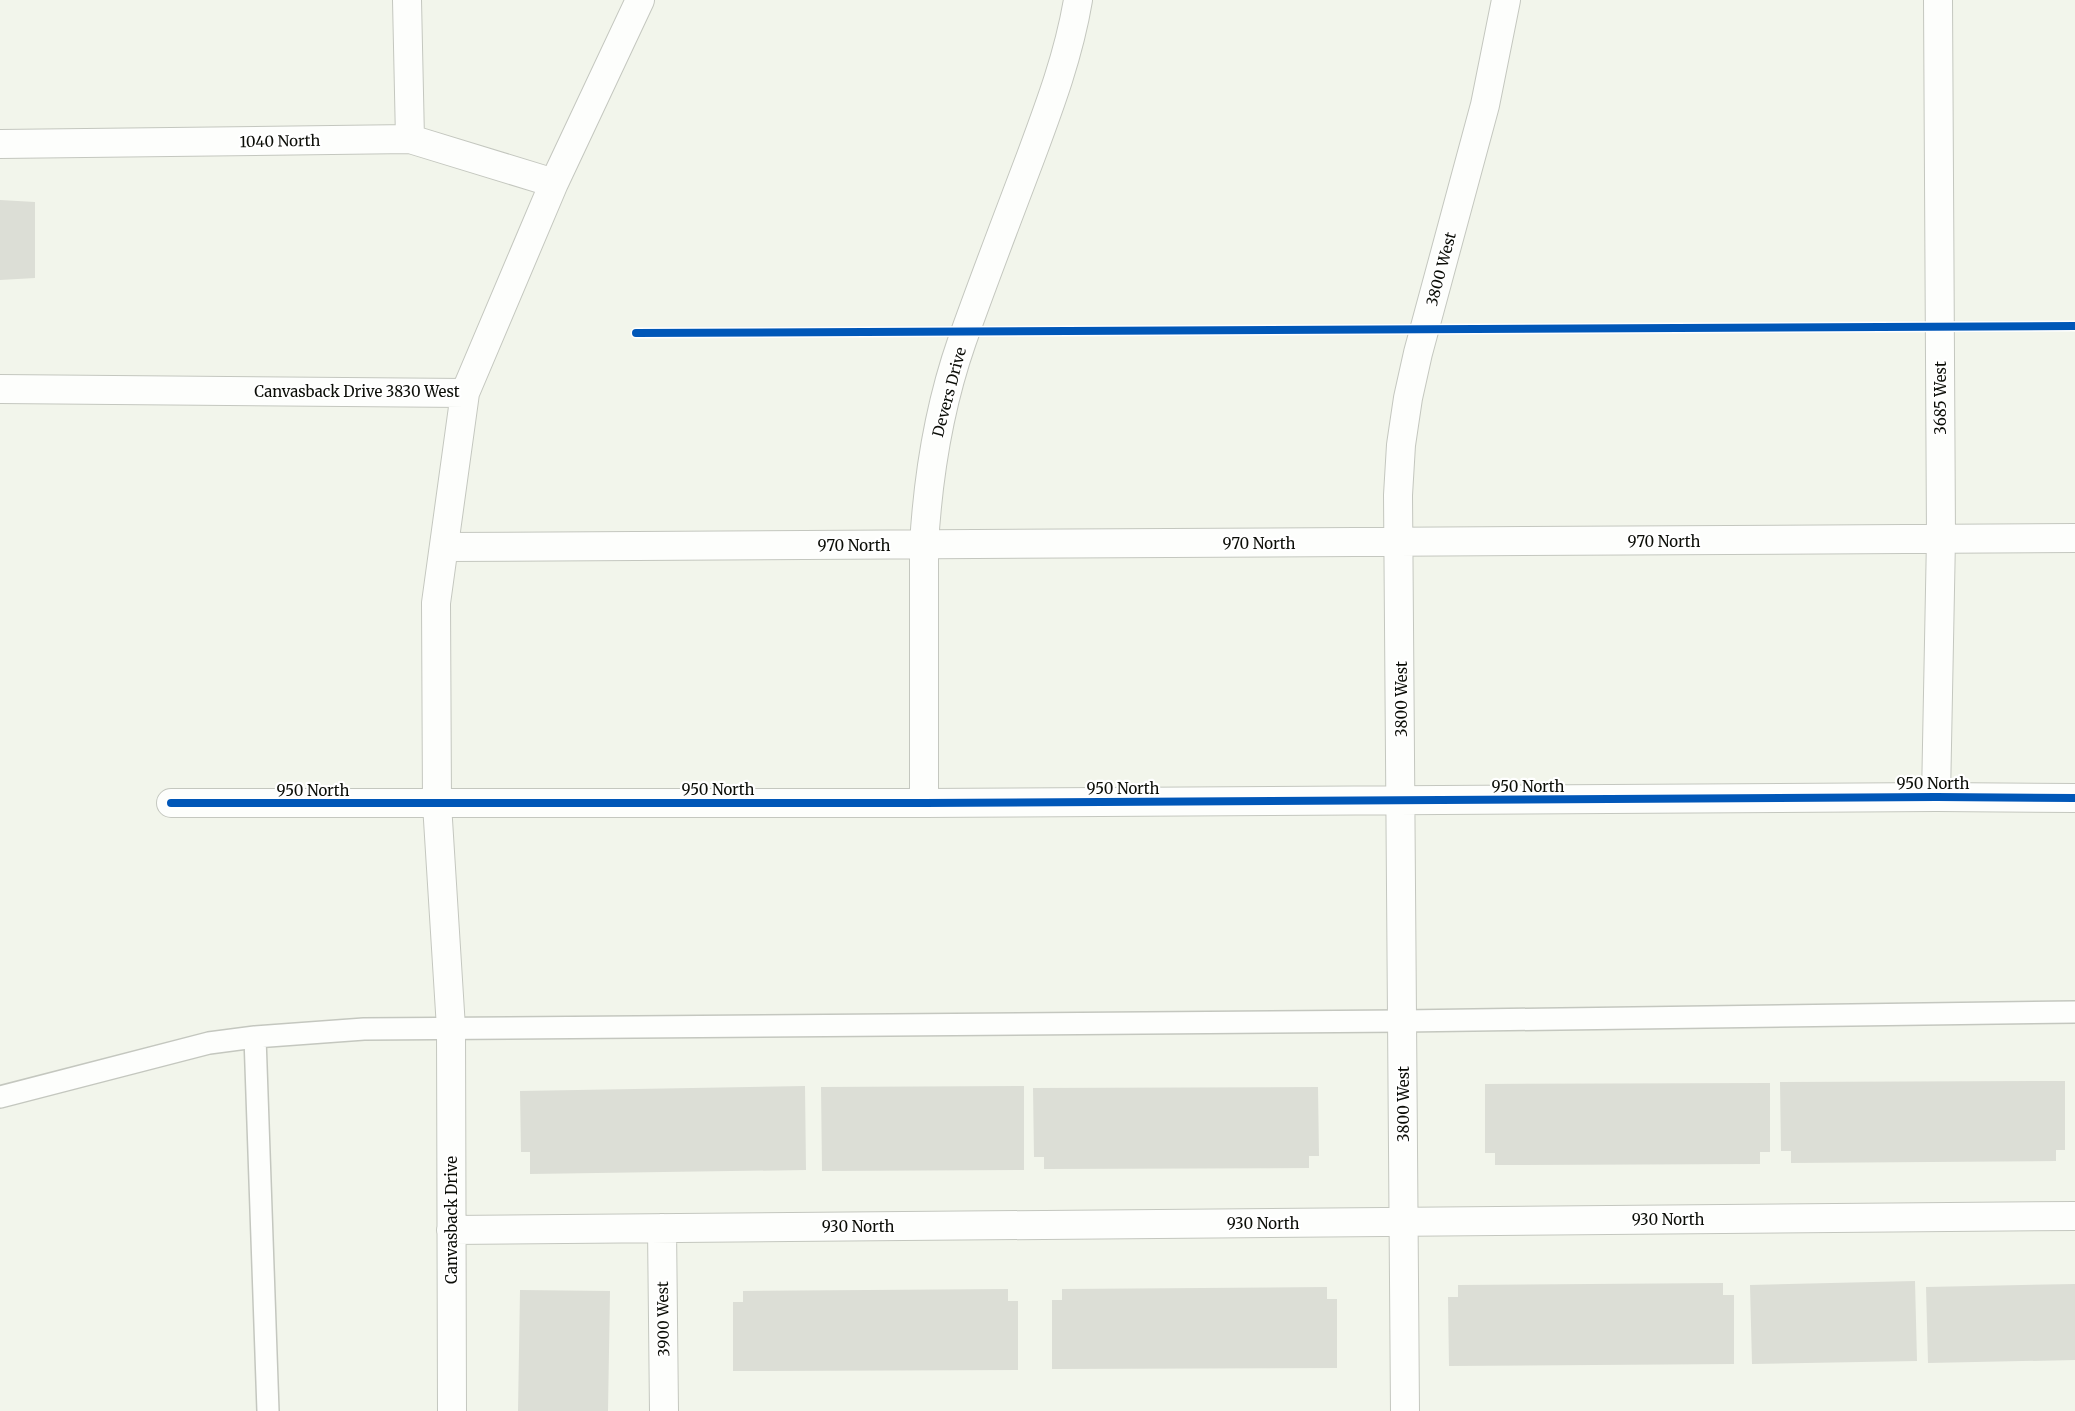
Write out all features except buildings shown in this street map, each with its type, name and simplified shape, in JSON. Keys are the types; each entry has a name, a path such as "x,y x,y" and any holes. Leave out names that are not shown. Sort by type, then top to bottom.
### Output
{"street":[{"path":"407,0 410,140"},
{"name":"Canvasback Drive 3830 West","path":"0,389 465,393 554,183 640,0"},
{"name":"Devers Drive","path":"924,803 924,545 933,456 945,398 962,341 1052,102 1078,0"},
{"name":"3800 West","path":"1405,1411 1398,495 1401,445 1408,398 1418,352 1485,105 1506,0"},
{"name":"3685 West","path":"1936,797 1941,538 1938,0"},
{"name":"1040 North","path":"0,144 410,140 554,183"},
{"name":"Canvasback Drive","path":"452,1411 450,1028 438,804 436,603 465,393"},
{"name":"970 North","path":"444,547 2075,538"},
{"name":"950 North","path":"171,803 924,803 1936,797 2075,798"},
{"name":"930 North","path":"450,1230 2075,1216"},
{"name":"3900 West","path":"662,1228 664,1411"}],"lane":[{"path":"0,1097 208,1043 255,1037 364,1029 1403,1021 2075,1012"},
{"path":"255,1037 268,1411"}],"cycle path":[{"path":"636,333 2075,326"},
{"path":"171,803 924,803 1936,797 2075,798"}]}
